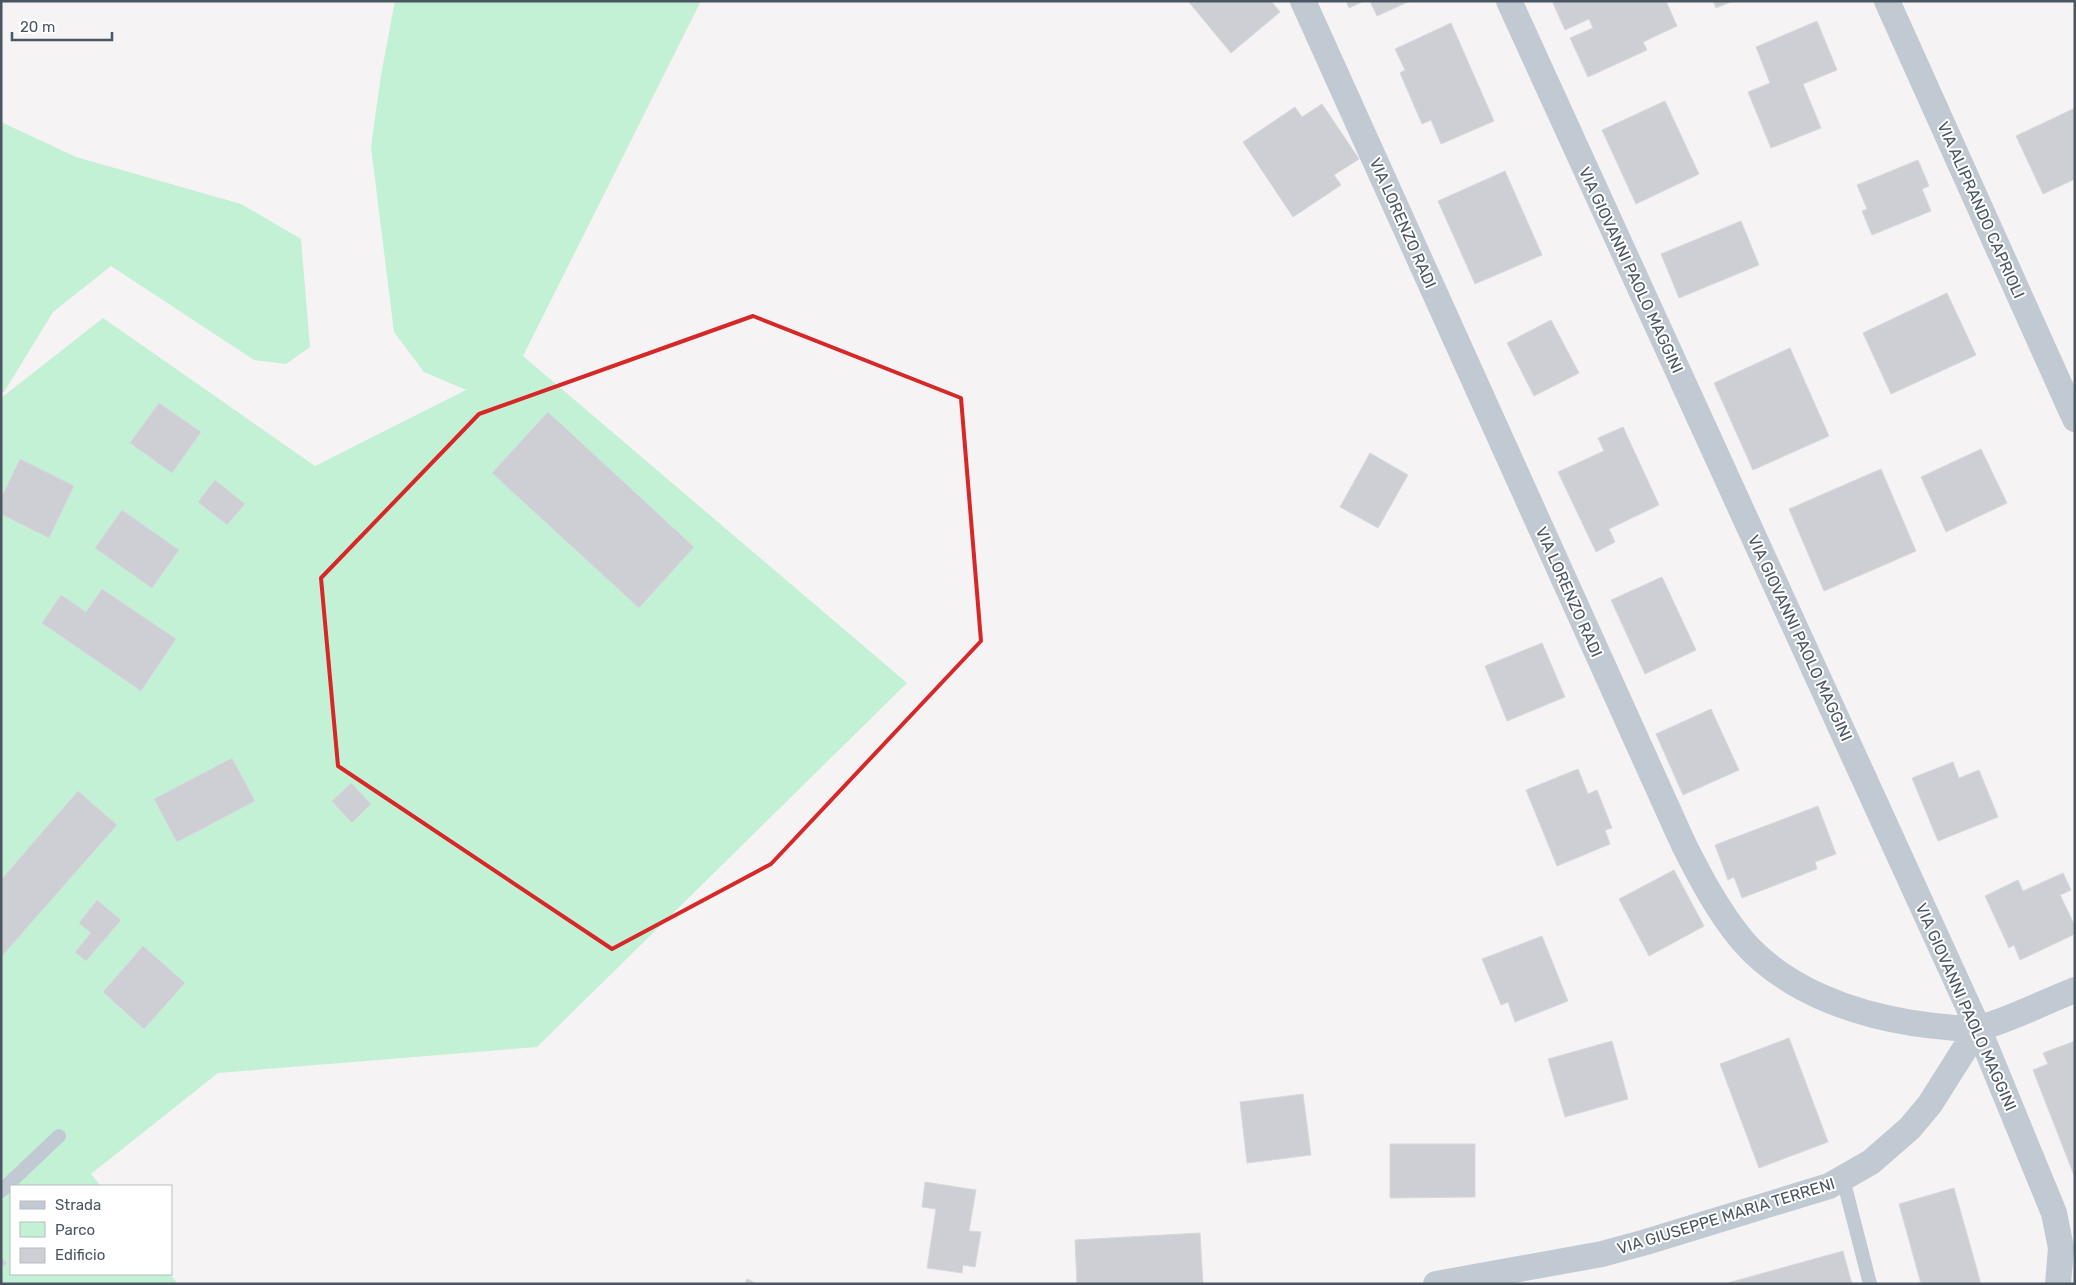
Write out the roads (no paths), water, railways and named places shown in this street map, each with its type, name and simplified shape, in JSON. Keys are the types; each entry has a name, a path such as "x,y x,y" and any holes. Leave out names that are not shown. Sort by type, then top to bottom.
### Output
{"street":[{"name":"VIA LORENZO RADI","path":"1303,1 1683,843 1726,920 1743,941 1768,964 1816,995 1855,1009 1904,1021 1978,1028"},
{"name":"VIA GIOVANNI PAOLO MAGGINI","path":"1509,1 1978,1028 2054,1213 2061,1248 2058,1284"},
{"name":"VIA ALIPRANDO CAPRIOLI","path":"1887,1 2075,419"},
{"path":"1978,1028 2075,990"},
{"name":"VIA GIUSEPPE MARIA TERRENI","path":"1436,1284 1602,1254 1816,1191 1842,1179 1871,1162 1910,1128 1930,1104 1978,1028"}],"lane":[{"path":"1,1191 59,1136"},
{"path":"1842,1179 1870,1284"}]}
